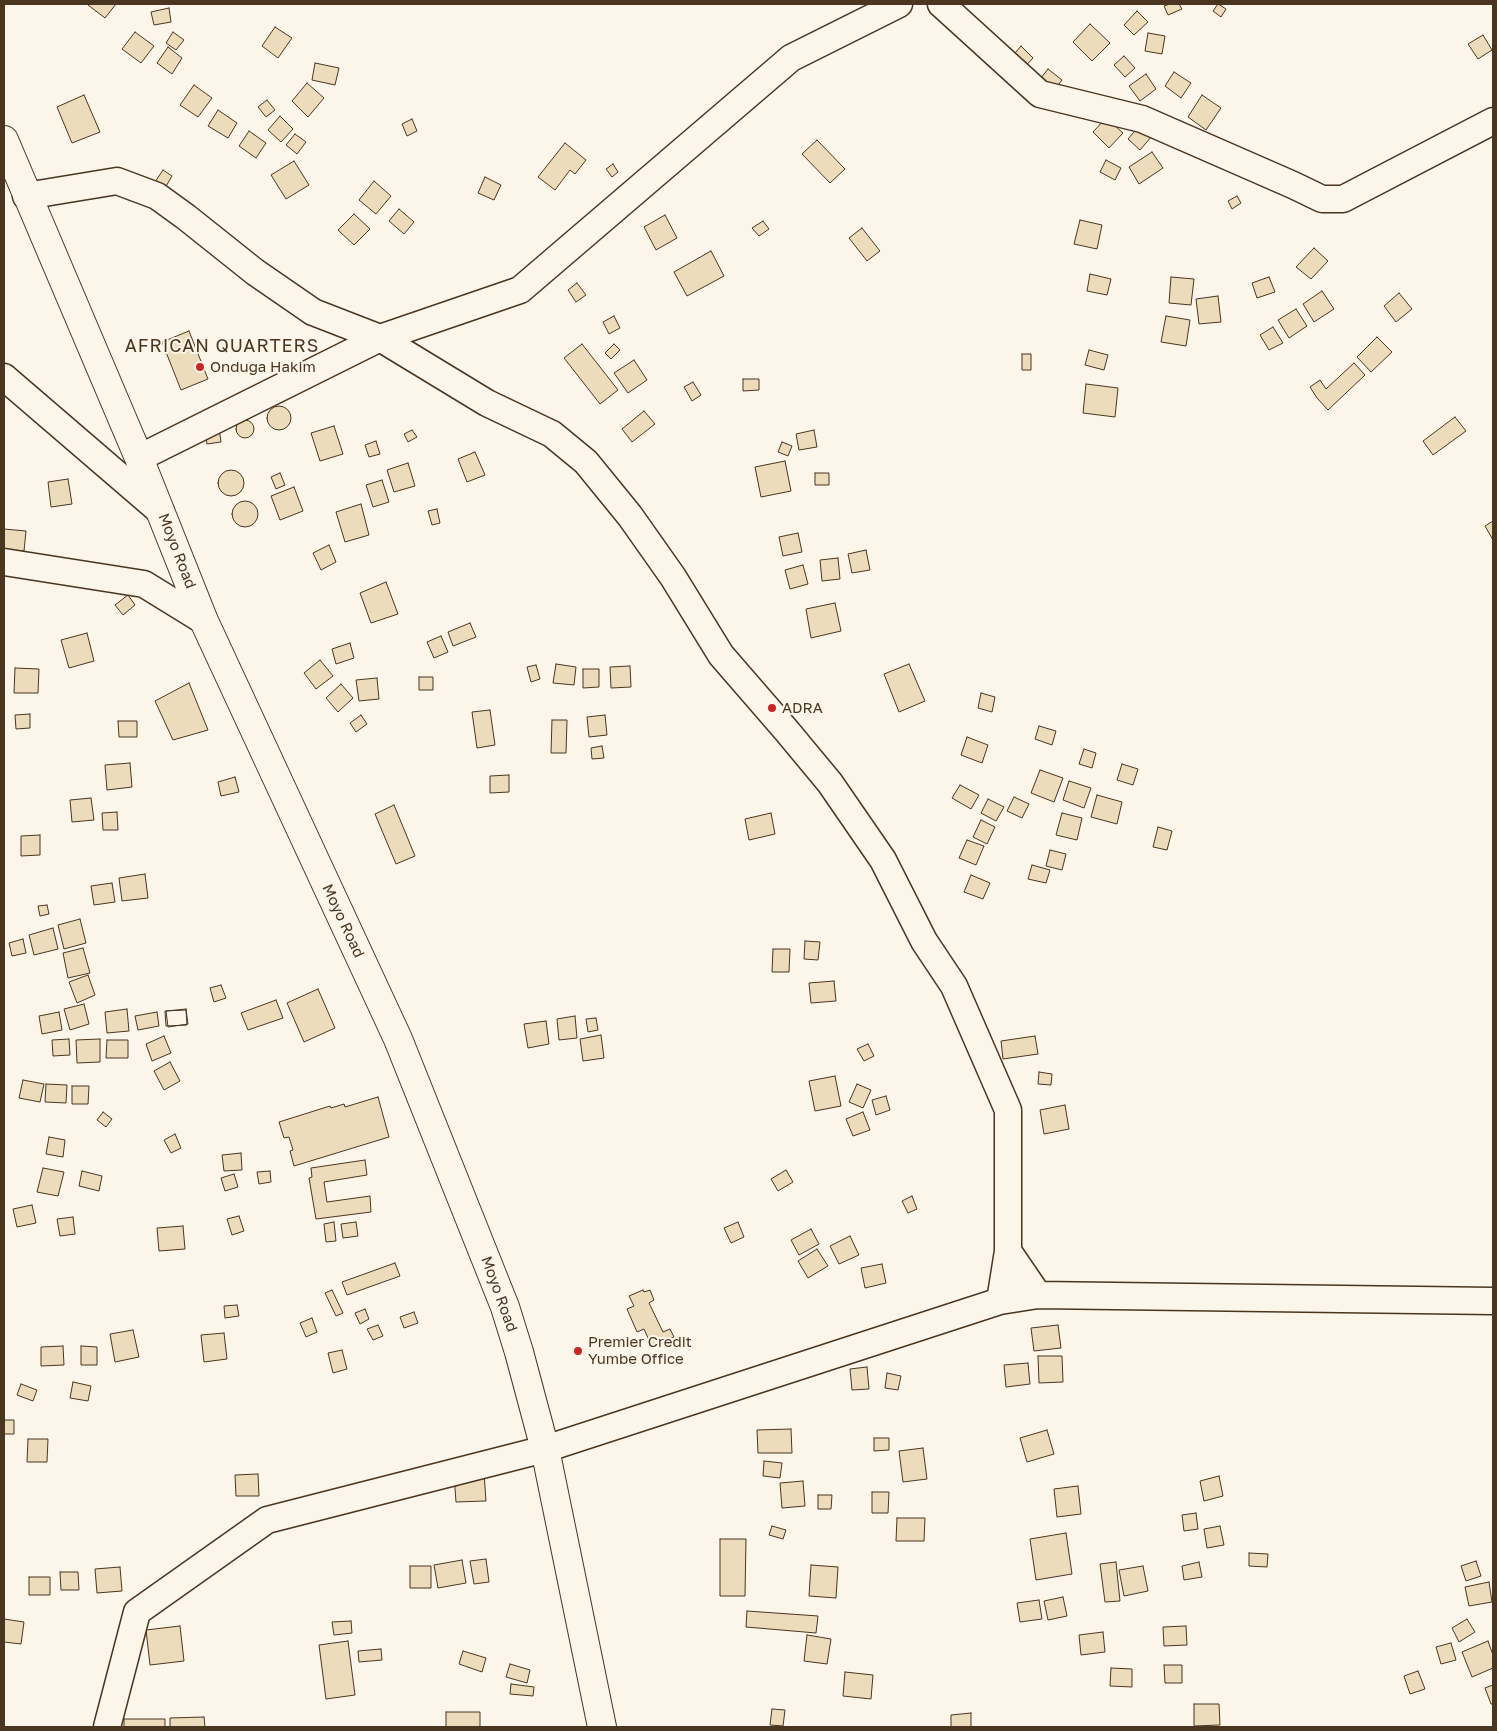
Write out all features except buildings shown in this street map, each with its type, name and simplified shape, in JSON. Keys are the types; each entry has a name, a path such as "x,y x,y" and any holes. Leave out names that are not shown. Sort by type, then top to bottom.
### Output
{"main road":[{"name":"Moyo Road","path":"4,140 26,196 139,458 204,621 398,1039 505,1307 545,1449 602,1727"}],"street":[{"path":"139,458 380,338 520,290 791,58 898,4"},
{"path":"940,4 1040,94 1142,119 1322,199 1343,199 1493,121"},
{"path":"26,196 117,181 157,196 186,216 255,272 313,312 380,338 487,403 552,434 586,462 630,516 673,577 721,656 830,783 883,860 924,941 954,986 1008,1110 1008,1251 1000,1301"},
{"path":"4,377 161,512"},
{"path":"4,562 144,584 204,621"},
{"path":"1008,1251 1038,1295"},
{"path":"107,1727 137,1612 267,1520 545,1449 1000,1301 1038,1295 1493,1301"}],"place":[{"name":"Onduga Hakim","path":"200,367"},
{"name":"ADRA","path":"772,708"},
{"name":"Premier Credit Yumbe Office","path":"578,1351"}],"district":[{"name":"AFRICAN QUARTERS","path":"222,346"}]}
